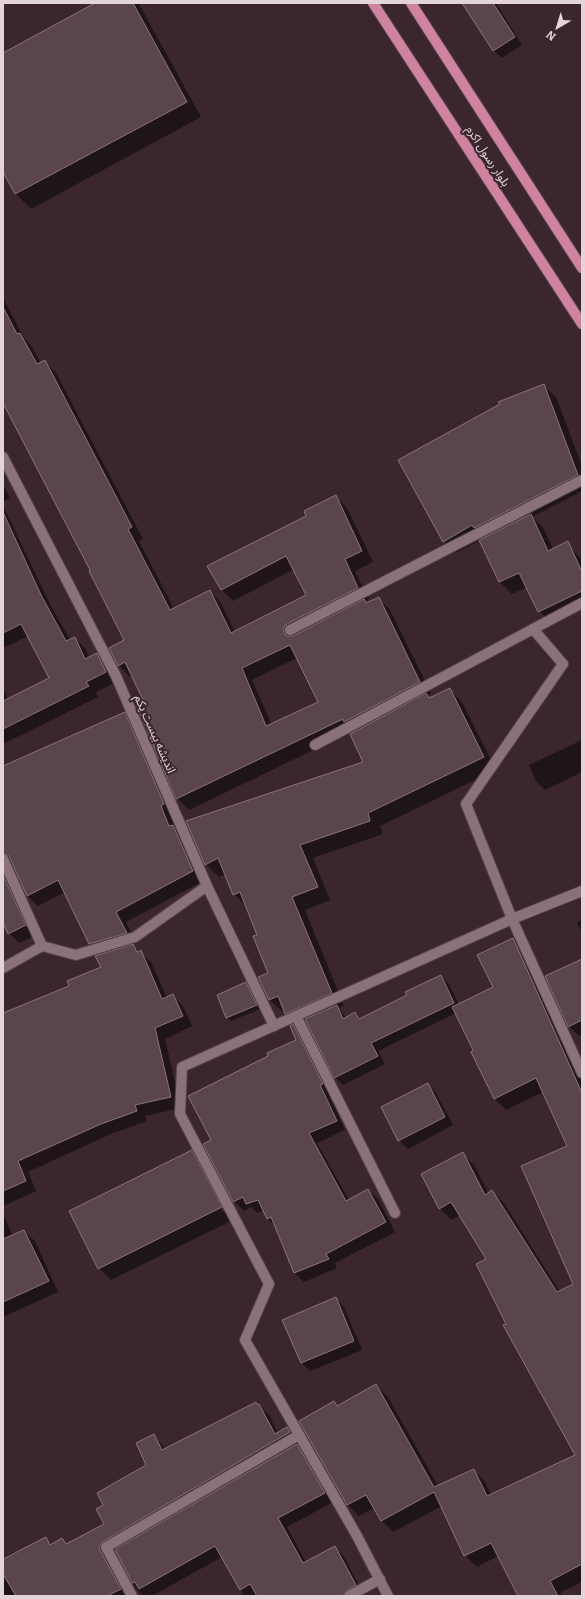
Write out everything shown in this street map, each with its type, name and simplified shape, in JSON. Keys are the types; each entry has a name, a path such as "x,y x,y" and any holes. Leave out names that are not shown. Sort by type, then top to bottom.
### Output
{"main road":[{"name":"بلوار رسول اکرم","path":"373,3 582,324"},
{"name":"بلوار رسول اکرم","path":"411,3 582,268"}],"street":[{"name":"اندیشه بیست یکم","path":"3,456 116,676 207,886 274,1026"},
{"path":"290,630 582,480"},
{"path":"315,745 582,603"},
{"path":"533,629 563,664 466,804 512,919 582,1073"},
{"path":"3,859 42,946"},
{"path":"3,968 42,946 76,955 135,937 207,886"},
{"path":"388,1596 357,1536 245,1340 270,1284 180,1114 182,1067 512,919 582,891"},
{"path":"296,1016 395,1213"},
{"path":"132,1596 106,1547 299,1435"},
{"path":"350,1596 380,1579"}],"building":[{"path":"95,3 133,3 187,102 15,194 3,172 3,53"},
{"path":"462,3 493,3 515,37 493,51"},
{"path":"3,307 17,334 20,333 37,364 45,360 132,527 128,529 170,610 210,590 231,633 306,595 286,556 221,590 207,566 306,516 304,511 336,495 362,551 345,559 358,588 287,624 284,627 284,633 287,636 293,636 364,599 366,603 379,597 420,682 344,722 343,719 176,799 137,707 145,704 125,662 118,666 109,648 124,640 89,571 90,570 3,403","holes":["290,645 318,702 266,726 242,668"]},
{"path":"544,384 578,475 474,528 472,525 443,542 398,460 500,404 498,402"},
{"path":"3,512 41,595 66,641 75,637 85,659 97,653 106,672 86,682 89,686 3,729 3,701 49,678 21,624 3,633"},
{"path":"531,514 548,551 568,541 582,572 582,591 538,612 519,573 499,582 479,540"},
{"path":"450,688 484,757 368,813 370,821 300,845 318,887 292,897 332,993 285,1014 278,996 269,1000 258,977 268,973 253,936 257,935 240,892 233,895 218,858 205,865 186,821 363,762 350,734 426,693 429,698"},
{"path":"125,712 164,804 161,806 169,826 173,825 193,871 116,912 127,933 89,944 58,880 27,896 9,856 3,853 3,766"},
{"path":"3,875 26,925 8,934 3,923"},
{"path":"513,938 582,1093 582,1564 550,1581 558,1596 518,1596 491,1543 464,1556 434,1492 381,1521 366,1495 347,1505 299,1421 334,1401 337,1406 376,1384 434,1487 474,1469 487,1496 575,1455 503,1325 506,1324 476,1264 486,1259 451,1202 439,1209 421,1174 463,1152 485,1195 492,1190 557,1292 573,1284 521,1166 567,1146 536,1078 494,1099 471,1052 473,1050 452,1007 493,987 477,955"},
{"path":"133,944 137,952 141,950 162,999 173,994 183,1016 155,1028 171,1097 135,1105 137,1111 101,1124 18,1161 26,1181 3,1191 3,1013 69,986 67,981 101,967 95,956"},
{"path":"582,959 582,1020 568,1027 545,976"},
{"path":"441,975 454,1003 371,1043 378,1056 334,1078 305,1019 337,1005 343,1019 355,1012 359,1019 407,995 405,992"},
{"path":"246,982 257,1005 226,1018 217,995"},
{"path":"293,1024 323,1084 320,1085 337,1121 309,1133 346,1201 368,1189 386,1222 326,1254 329,1259 294,1273 271,1217 267,1219 258,1200 246,1204 243,1197 233,1202 203,1144 211,1140 188,1096 268,1056 267,1053 296,1040 290,1026"},
{"path":"428,1083 445,1117 398,1141 381,1107"},
{"path":"192,1150 222,1207 98,1269 69,1211"},
{"path":"24,1230 49,1281 3,1302 3,1239"},
{"path":"336,1297 354,1341 301,1363 282,1320"},
{"path":"256,1402 258,1405 259,1404 275,1434 287,1427 290,1432 102,1542 100,1550 121,1589 107,1596 16,1596 3,1574 3,1559 46,1537 50,1545 62,1538 66,1544 104,1524 96,1509 103,1505 97,1493 146,1465 136,1443 154,1434 162,1450"},
{"path":"297,1444 325,1493 278,1518 303,1563 335,1546 356,1585 346,1591 342,1596 257,1596 250,1584 240,1590 215,1546 139,1589 135,1582 132,1583 115,1549"}]}
